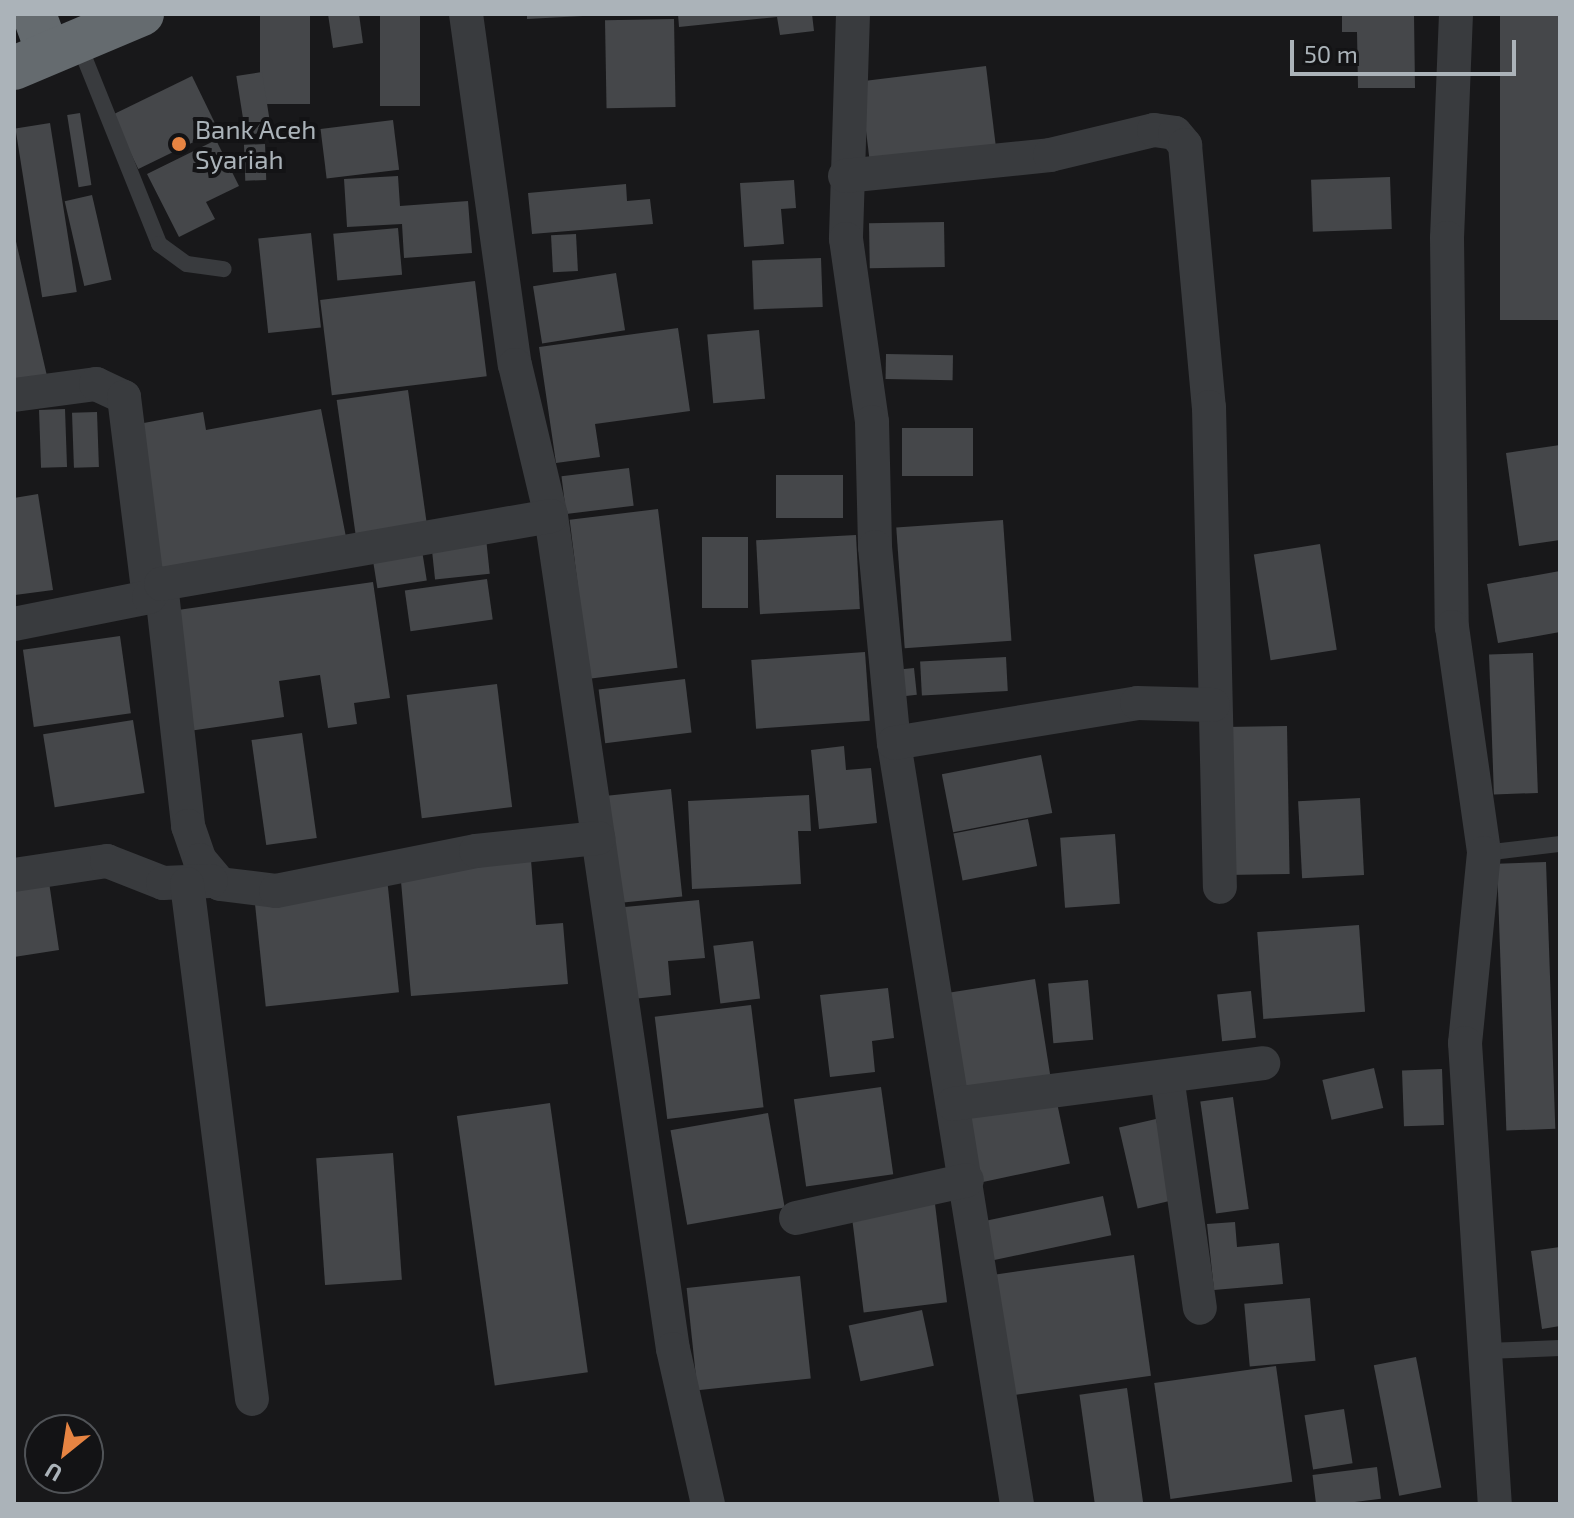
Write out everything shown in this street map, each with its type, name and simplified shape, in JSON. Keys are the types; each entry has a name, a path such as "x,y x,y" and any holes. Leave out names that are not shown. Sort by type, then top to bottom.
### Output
{"highway":[{"path":"14,21 41,38 142,14"}],"street":[{"path":"466,14 515,365 551,516 673,1349 708,1504"},
{"path":"853,14 845,176 894,743 1017,1504"},
{"path":"1456,14 1447,238 1452,627 1498,852 1465,1043 1495,1504"},
{"path":"845,176 1050,155 1154,130 1179,136 1194,186 1209,407 1213,705 1220,887"},
{"path":"14,395 96,384 124,397 188,826 201,882 252,1399"},
{"path":"14,624 155,591 551,516"},
{"path":"894,743 1137,703 1213,705"},
{"path":"14,875 107,861 163,883 201,882 237,890 276,891 476,851 598,838"},
{"path":"953,1104 1263,1063"},
{"path":"1167,1077 1200,1308"},
{"path":"796,1218 967,1180"}],"lane":[{"path":"41,38 159,244 187,264 224,269"},
{"path":"1498,852 1560,844"},
{"path":"1486,1351 1560,1348"}],"building":[{"path":"260,14 310,14 310,104 260,104"},
{"path":"328,14 359,14 363,43 333,48"},
{"path":"380,14 420,14 420,106 380,106"},
{"path":"527,14 583,14 583,16 527,19"},
{"path":"678,14 812,14 814,31 780,35 777,17 679,27"},
{"path":"1342,14 1414,14 1415,88 1358,88 1357,32 1342,32"},
{"path":"1500,14 1560,14 1560,320 1500,320"},
{"path":"674,19 676,107 607,108 605,20"},
{"path":"986,66 996,145 870,161 860,81"},
{"path":"262,72 271,131 246,135 236,76"},
{"path":"192,76 218,130 138,169 112,115"},
{"path":"80,113 91,185 79,187 67,115"},
{"path":"393,120 399,170 327,179 321,129"},
{"path":"50,123 77,292 42,297 15,128"},
{"path":"216,140 239,186 206,202 215,219 179,237 147,174"},
{"path":"265,144 266,180 245,181 244,145"},
{"path":"398,176 400,206 468,201 472,253 404,258 402,224 347,227 344,179"},
{"path":"1390,177 1392,229 1313,232 1311,180"},
{"path":"794,180 796,208 781,209 784,244 744,247 740,183"},
{"path":"626,184 627,201 650,199 653,224 532,234 528,193"},
{"path":"92,195 112,280 84,286 65,201"},
{"path":"944,222 945,267 870,268 869,223"},
{"path":"398,228 402,275 337,280 333,234"},
{"path":"311,233 321,327 268,333 258,239"},
{"path":"576,234 578,271 553,272 551,235"},
{"path":"14,238 47,376 14,383"},
{"path":"821,258 823,307 754,309 752,260"},
{"path":"616,273 625,330 542,343 533,286"},
{"path":"475,281 487,376 332,395 320,300"},
{"path":"678,328 690,411 595,424 600,457 556,463 539,347"},
{"path":"759,330 765,399 713,403 707,335"},
{"path":"886,354 953,355 953,380 886,379"},
{"path":"408,390 427,524 355,534 337,400"},
{"path":"65,409 67,467 41,468 39,410"},
{"path":"321,409 346,537 160,571 133,425 203,412 206,430"},
{"path":"97,412 99,467 74,468 72,413"},
{"path":"902,428 973,428 973,476 902,476"},
{"path":"1560,445 1560,540 1519,546 1506,453"},
{"path":"629,468 634,506 566,514 562,476"},
{"path":"776,475 843,475 843,518 776,518"},
{"path":"38,494 53,590 15,595 14,498"},
{"path":"658,509 677,668 589,679 570,520"},
{"path":"1003,520 1011,641 905,648 896,527"},
{"path":"856,535 860,609 760,614 756,540"},
{"path":"702,537 748,537 748,608 702,608"},
{"path":"486,538 490,574 435,580 431,544"},
{"path":"421,544 427,581 377,588 372,552"},
{"path":"1320,544 1337,650 1271,660 1254,554"},
{"path":"1560,571 1560,632 1498,643 1487,584"},
{"path":"487,579 493,620 411,631 405,591"},
{"path":"373,582 390,698 354,703 357,724 328,728 320,675 279,681 284,717 189,731 171,611"},
{"path":"120,636 131,713 34,727 23,650"},
{"path":"865,652 870,721 756,729 751,660"},
{"path":"1533,653 1538,793 1494,794 1489,655"},
{"path":"1006,657 1008,691 922,695 920,662"},
{"path":"914,668 917,695 895,697 892,670"},
{"path":"685,679 692,733 605,743 599,690"},
{"path":"497,684 512,807 422,818 407,695"},
{"path":"133,720 145,793 55,807 43,734"},
{"path":"1287,726 1290,874 1227,875 1224,727"},
{"path":"302,733 317,838 266,845 251,740"},
{"path":"844,746 846,770 871,768 877,823 819,829 811,750"},
{"path":"1041,755 1052,813 953,832 942,774"},
{"path":"671,789 682,896 614,904 602,796"},
{"path":"809,795 811,831 798,831 801,884 692,889 688,801"},
{"path":"1360,798 1364,875 1302,878 1298,801"},
{"path":"1028,819 1037,866 963,881 953,834"},
{"path":"1115,834 1120,904 1065,908 1060,838"},
{"path":"531,860 536,925 563,923 568,984 411,996 400,870"},
{"path":"1546,862 1555,1129 1506,1131 1497,864"},
{"path":"387,878 399,992 266,1006 254,892"},
{"path":"49,882 59,950 14,957 14,887"},
{"path":"699,900 705,958 668,961 671,995 623,1000 614,908"},
{"path":"1359,925 1365,1012 1263,1019 1257,932"},
{"path":"753,941 760,999 720,1003 713,946"},
{"path":"1035,979 1052,1088 964,1102 947,993"},
{"path":"1088,980 1093,1040 1053,1043 1048,983"},
{"path":"888,988 894,1038 872,1041 875,1072 830,1077 820,995"},
{"path":"1251,991 1256,1038 1222,1041 1217,995"},
{"path":"751,1005 764,1107 667,1119 655,1017"},
{"path":"1374,1068 1383,1108 1332,1120 1322,1080"},
{"path":"1442,1069 1444,1125 1404,1126 1402,1070"},
{"path":"881,1087 893,1174 806,1186 794,1099"},
{"path":"1233,1097 1249,1209 1216,1213 1200,1102"},
{"path":"1056,1098 1070,1164 976,1183 962,1118"},
{"path":"550,1103 588,1372 495,1385 457,1116"},
{"path":"768,1113 785,1208 687,1225 671,1130"},
{"path":"1156,1119 1175,1200 1138,1208 1119,1128"},
{"path":"393,1153 402,1280 325,1285 316,1158"},
{"path":"1103,1196 1111,1235 992,1260 984,1221"},
{"path":"935,1204 947,1302 864,1312 852,1214"},
{"path":"1235,1222 1237,1247 1279,1243 1283,1284 1214,1290 1207,1224"},
{"path":"1560,1247 1560,1326 1542,1329 1531,1251"},
{"path":"1134,1255 1151,1376 1009,1396 992,1275"},
{"path":"800,1276 811,1378 697,1390 687,1288"},
{"path":"1310,1298 1315,1361 1250,1367 1244,1304"},
{"path":"922,1310 934,1366 860,1381 849,1326"},
{"path":"1416,1357 1441,1488 1399,1496 1374,1365"},
{"path":"1276,1366 1292,1482 1170,1499 1154,1383"},
{"path":"1127,1388 1143,1504 1095,1504 1079,1395"},
{"path":"1344,1409 1353,1463 1313,1470 1304,1415"},
{"path":"1377,1467 1381,1499 1316,1504 1312,1475"}],"place":[{"name":"Bank Aceh Syariah","path":"179,144"}]}
